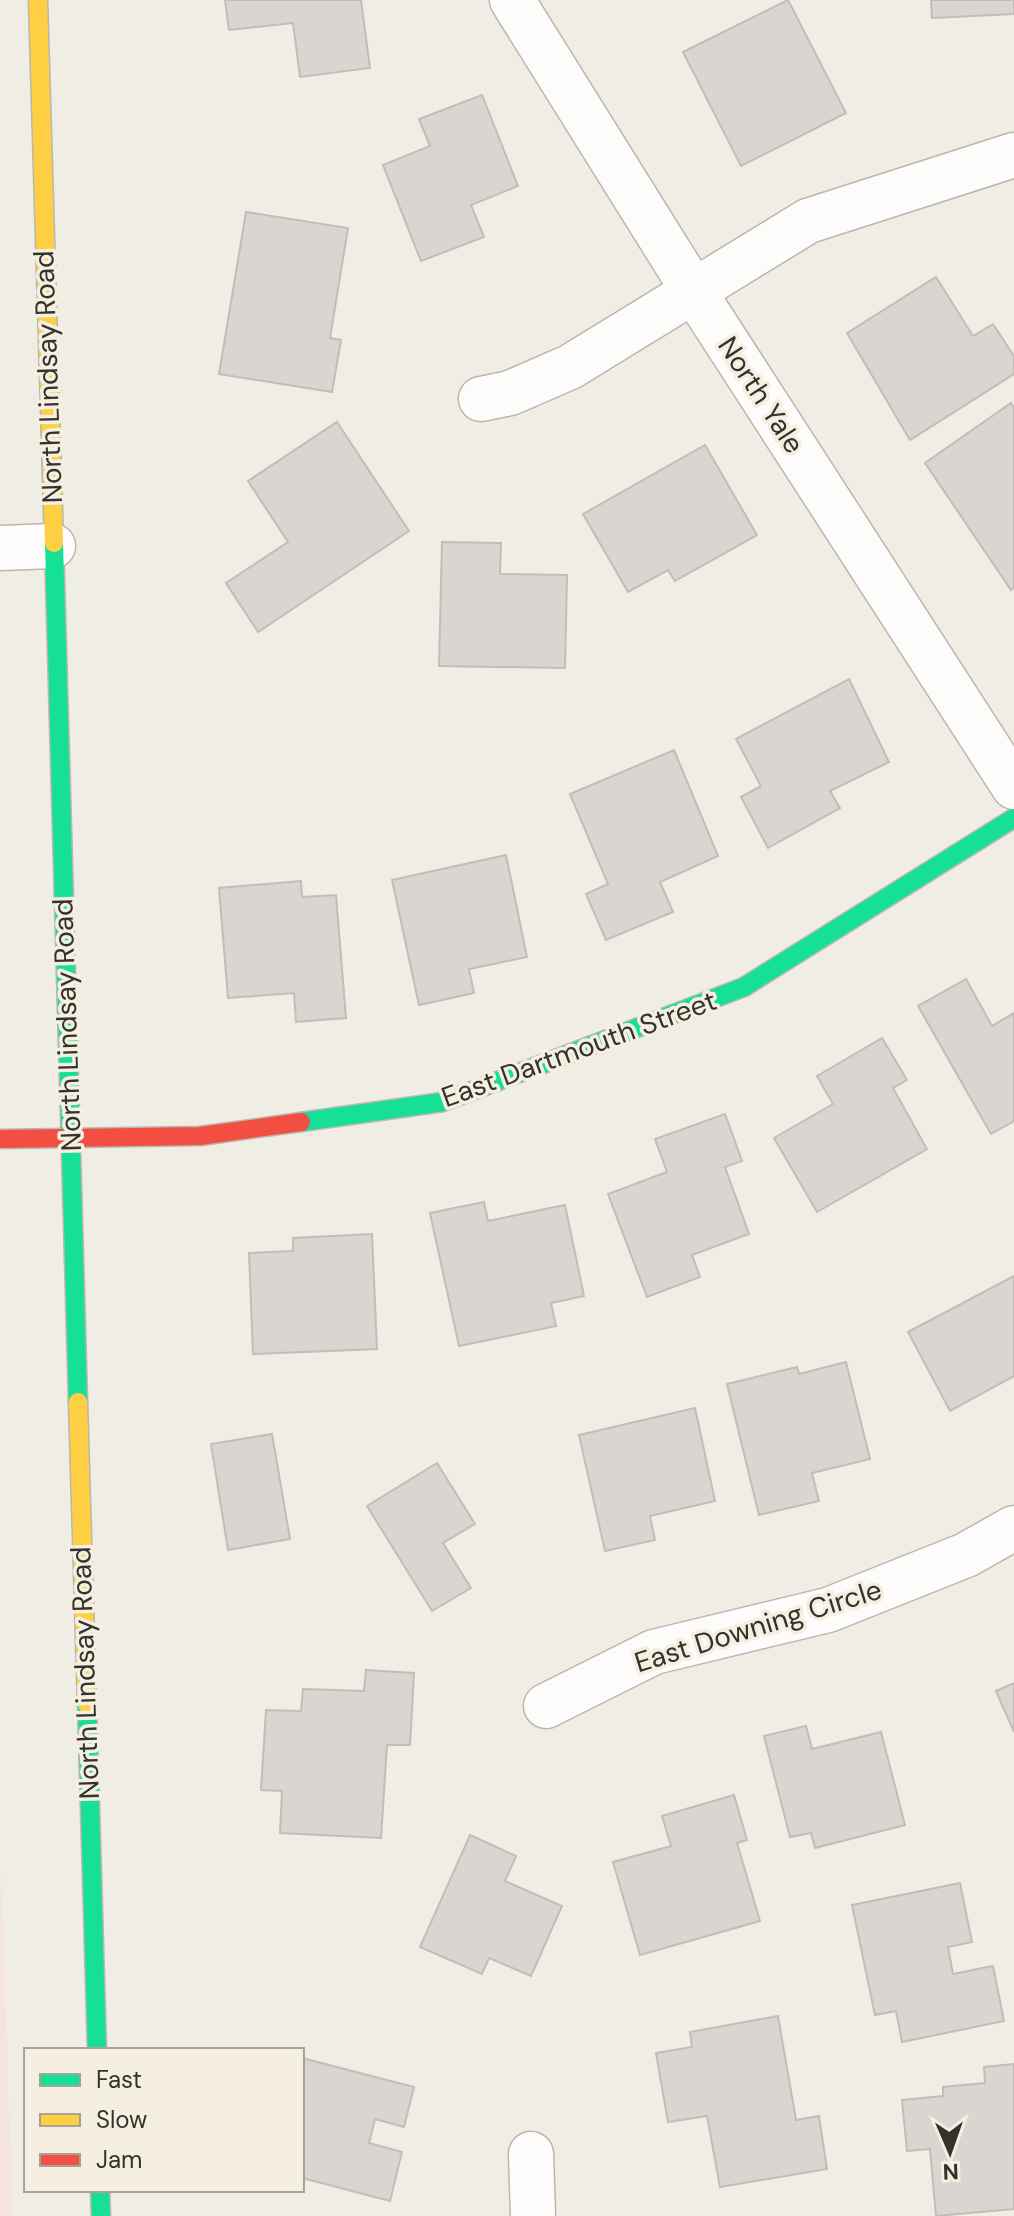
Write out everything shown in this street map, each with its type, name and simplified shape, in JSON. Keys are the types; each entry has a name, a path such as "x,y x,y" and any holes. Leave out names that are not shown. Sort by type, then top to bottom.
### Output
{"main road":[{"name":"North Lindsay Road","path":"38,0 97,2048"},
{"name":"East Dartmouth Street","path":"0,1139 200,1136 443,1102 744,987 1014,818"},
{"path":"100,2192 101,2216"}],"street":[{"name":"North Yale","path":"512,0 693,290 1014,787"},
{"path":"481,399 510,393 557,374 808,221 1014,155"},
{"path":"0,548 53,546"},
{"name":"East Downing Circle","path":"546,1706 654,1652 828,1610 966,1555 1014,1528"},
{"path":"531,2154 533,2216"}],"shaded area":[{"path":"0,1851 13,2216 0,2216"}],"building":[{"path":"225,0 361,0 370,68 300,77 293,23 229,30"},
{"path":"788,0 846,113 741,166 683,52"},
{"path":"931,0 1014,0 1014,14 932,18"},
{"path":"482,95 518,186 471,205 484,237 421,261 383,165 430,146 419,119"},
{"path":"246,212 348,228 330,338 341,340 332,392 219,374"},
{"path":"936,277 973,336 993,324 1014,356 1014,374 910,440 847,333"},
{"path":"1011,403 1014,408 1014,588 1011,590 925,463"},
{"path":"337,422 409,531 258,632 226,583 288,542 248,481"},
{"path":"705,445 757,535 675,581 668,570 628,592 583,514"},
{"path":"442,542 501,543 500,574 567,575 565,668 439,666"},
{"path":"849,679 889,762 830,791 840,808 768,848 741,797 761,786 736,739"},
{"path":"674,750 718,856 660,882 673,912 606,940 586,894 608,884 570,794"},
{"path":"506,855 527,957 469,969 474,993 419,1005 392,880"},
{"path":"301,881 302,897 336,895 346,1018 296,1022 294,993 228,998 219,888"},
{"path":"966,979 992,1026 1014,1013 1014,1121 991,1134 918,1006"},
{"path":"882,1038 907,1080 893,1088 927,1149 817,1212 774,1138 833,1104 817,1076"},
{"path":"725,1114 742,1161 725,1167 749,1234 692,1255 700,1277 647,1297 608,1194 667,1172 655,1139"},
{"path":"484,1202 488,1221 565,1205 584,1296 551,1303 556,1326 459,1346 430,1213"},
{"path":"372,1234 377,1349 253,1354 249,1253 293,1251 293,1238"},
{"path":"1014,1276 1014,1376 950,1411 908,1332"},
{"path":"846,1362 870,1459 812,1473 819,1501 759,1515 727,1384 797,1367 799,1374"},
{"path":"695,1408 715,1501 650,1516 655,1540 605,1551 579,1435"},
{"path":"272,1434 290,1539 228,1550 211,1444"},
{"path":"437,1463 475,1524 443,1543 471,1588 432,1611 367,1506"},
{"path":"366,1670 414,1673 410,1745 387,1745 381,1838 280,1833 282,1791 261,1790 266,1710 301,1711 303,1689 364,1691"},
{"path":"1014,1683 1014,1732 996,1691"},
{"path":"806,1726 812,1749 881,1732 905,1825 815,1848 811,1833 790,1837 764,1736"},
{"path":"734,1795 747,1840 737,1843 760,1921 640,1955 613,1862 671,1846 662,1816"},
{"path":"470,1835 516,1856 505,1881 562,1906 531,1976 489,1958 482,1974 420,1947"},
{"path":"960,1883 972,1942 948,1947 953,1974 993,1966 1004,2021 902,2042 896,2011 875,2015 852,1905"},
{"path":"778,2016 796,2120 819,2116 827,2169 720,2187 707,2116 668,2122 656,2053 692,2047 690,2032"},
{"path":"304,2059 414,2087 404,2127 375,2119 369,2143 402,2152 390,2201 304,2179"},
{"path":"1014,2064 1014,2209 936,2216 930,2149 907,2151 902,2100 943,2096 943,2087 985,2083 984,2067"}],"traffic: fast":[{"path":"54,543 78,1402"},
{"path":"301,1122 443,1102 744,987 1014,818"},
{"path":"87,1704 97,2048"},
{"path":"100,2192 101,2216"}],"traffic: slow":[{"path":"38,0 54,543"},
{"path":"78,1402 87,1704"}],"traffic: jam":[{"path":"0,1139 200,1136 301,1122"}]}
